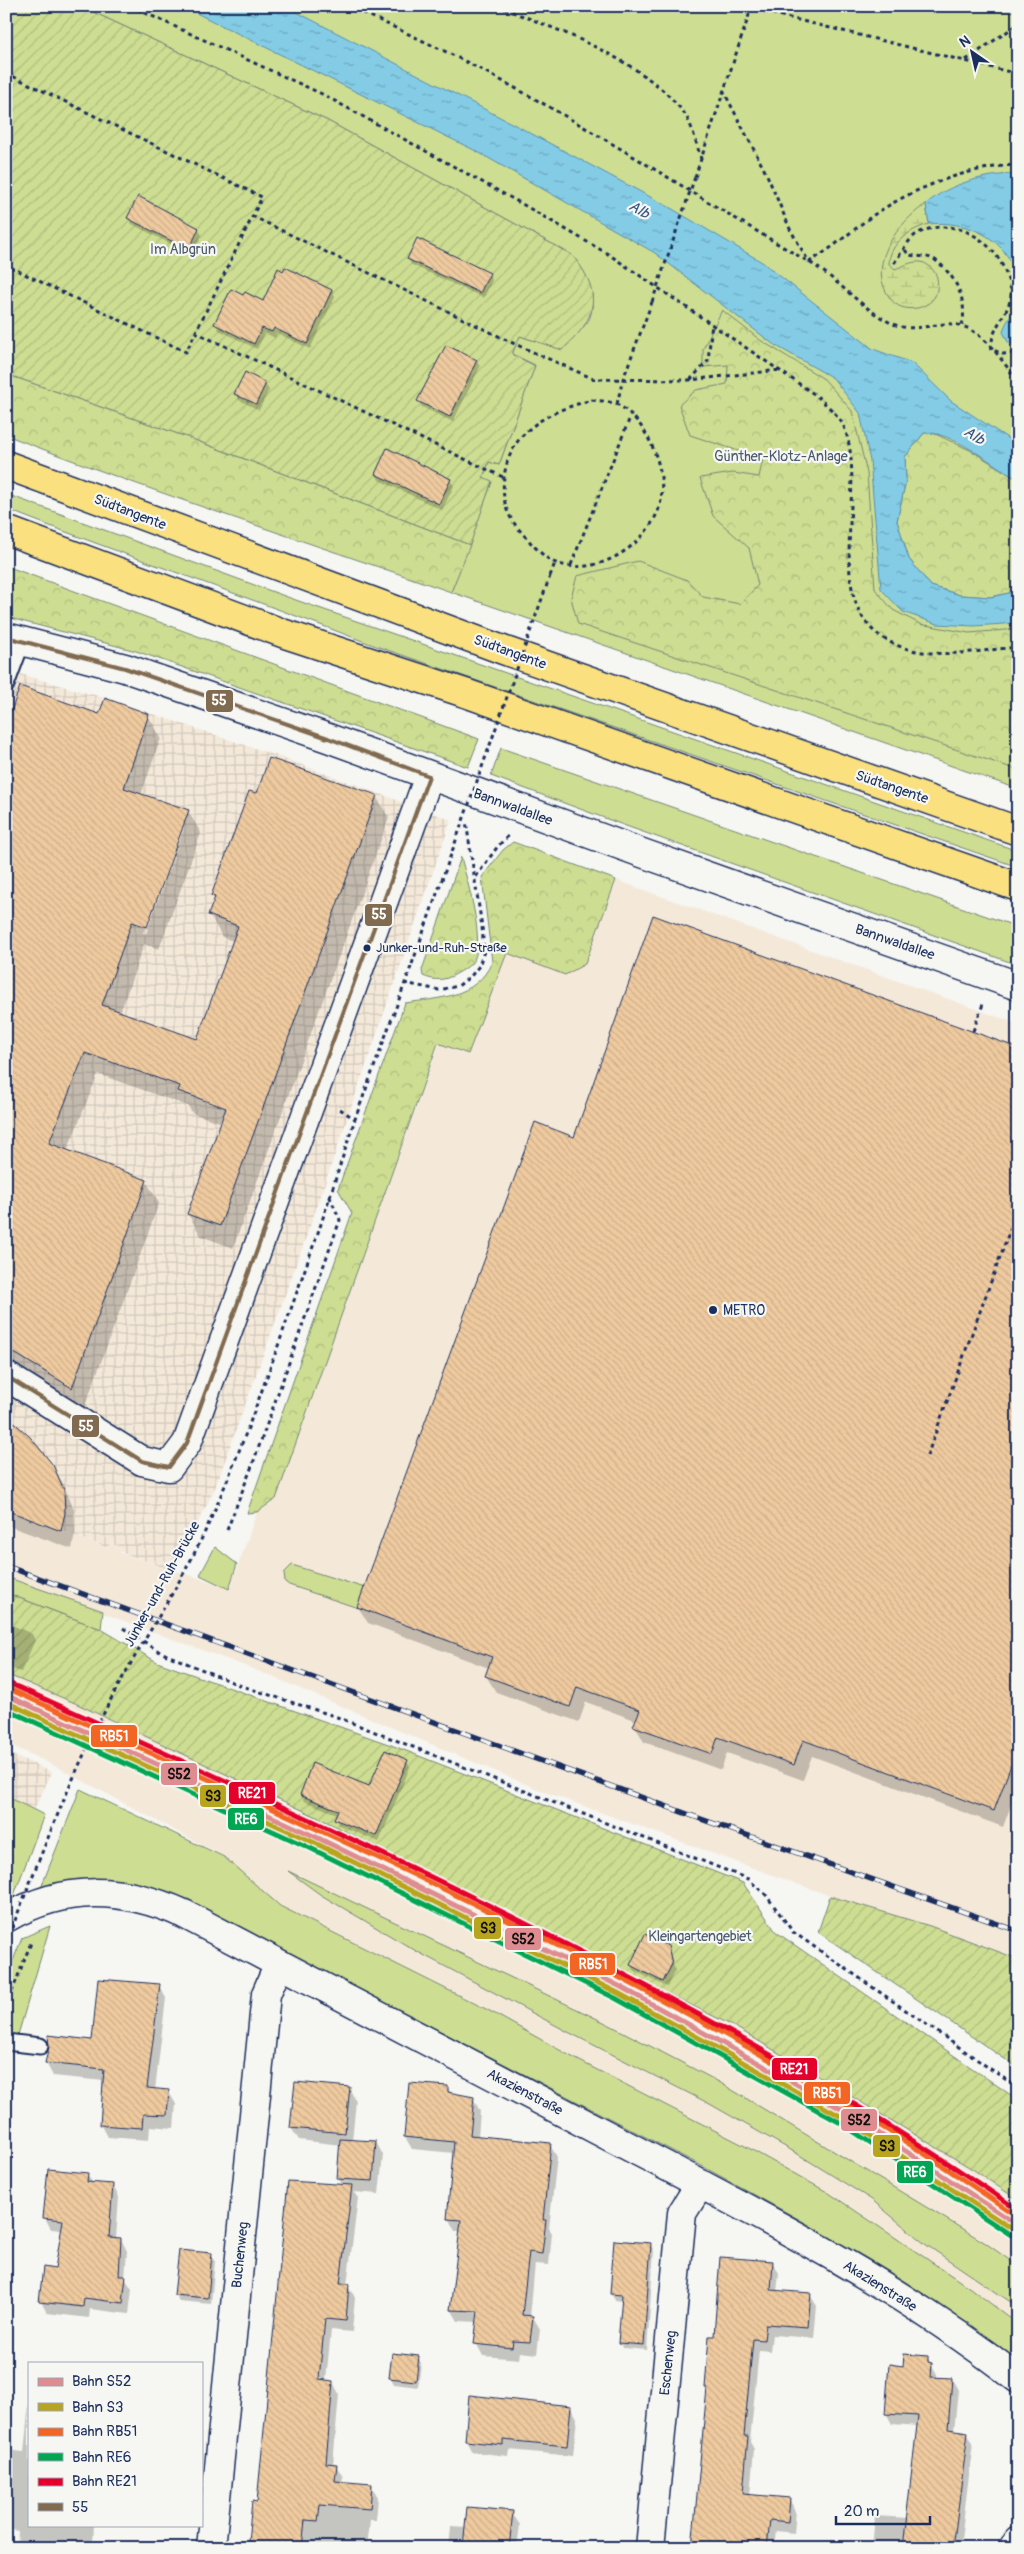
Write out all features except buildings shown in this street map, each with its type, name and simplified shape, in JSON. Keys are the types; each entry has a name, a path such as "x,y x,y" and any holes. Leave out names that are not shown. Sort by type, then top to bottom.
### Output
{"highway":[{"name":"Südtangente","path":"6,465 503,650 1018,831"},
{"path":"6,530 286,634 468,694 1018,888"}],"street":[{"name":"Bannwaldallee","path":"14,640 125,668 318,734 547,819 1018,986"},
{"path":"6,1376 142,1461 170,1466 187,1443 430,776"},
{"name":"Akazienstraße","path":"6,1918 34,1906 88,1893 116,1893 142,1898 184,1914 791,2231 992,2358 1018,2379"},
{"name":"Buchenweg","path":"211,2548 266,1994 279,1964"},
{"name":"Eschenweg","path":"650,2548 682,2213 700,2184"},
{"path":"1013,2548 1018,2541"}],"lane":[{"path":"6,685 14,640"},
{"path":"6,2042 40,2046"}],"path":[{"path":"130,6 322,94 608,254 781,370 817,396 838,416 844,427 849,447 851,490 849,579 857,606 867,624 879,635 894,644 913,651 944,653 1018,647"},
{"path":"349,6 503,81 609,142 778,246 809,262 851,297 891,323 915,328 944,324 962,325 982,337 1018,381"},
{"path":"497,6 560,30 621,62 666,92 687,118 701,159"},
{"path":"741,6 1018,74"},
{"path":"617,404 623,379 652,302 751,8"},
{"path":"966,60 1018,24"},
{"path":"6,73 262,197 186,352 6,265"},
{"path":"723,90 767,175 790,230 809,262"},
{"path":"809,262 869,218 920,191 955,175 1018,165"},
{"path":"252,216 515,344 594,379 690,380 781,370"},
{"path":"962,325 965,307 962,294 946,272 935,260 909,255 906,250 905,245 916,234 931,228 946,227 972,234 996,252 1008,280 1011,296 1006,312 992,337 991,349"},
{"path":"894,262 906,250"},
{"path":"690,380 708,361 712,322"},
{"path":"195,332 503,477"},
{"path":"991,349 1003,354 1018,353"},
{"path":"592,400 617,404 631,415 651,442 662,476 659,510 643,537 615,558 584,566 555,563 539,551 518,529 506,507 503,477 510,455 524,433 550,414 592,400"},
{"path":"571,565 631,415"},
{"name":"Junker-und-Ruh-Brücke","path":"6,1943 67,1792 112,1697 186,1570 230,1474 320,1227 329,1195 404,983 555,563"},
{"path":"404,983 439,990 458,986 471,976 479,966 484,951 476,877 459,787"},
{"path":"476,877 498,846 514,830 547,819"},
{"path":"1012,1171 1018,1173"},
{"path":"226,1530 252,1466 340,1220 329,1195"},
{"path":"927,1456 1018,1208"},
{"path":"123,1628 160,1652 240,1685 337,1717 748,1879 766,1895 794,1932 1018,2088"},
{"path":"6,2007 29,1951 34,1929 34,1906"}],"shaded area":[{"path":"6,670 105,698 269,753 451,820 309,1229 215,1488 174,1571 120,1552 121,1547 110,1543 108,1548 6,1510"},
{"path":"616,880 1018,1024 1018,1959 930,1926 830,1896 542,1791 258,1671 6,1577 6,1510 108,1548 110,1543 121,1547 120,1553 230,1588 257,1512 276,1499 439,1042 468,1054 507,952 565,975 585,964"},
{"path":"6,1674 75,1703 319,1818 737,2028 974,2170 1018,2200 1018,2266 984,2242 719,2082 608,2024 291,1873 321,1895 416,1951 570,2033 708,2103 796,2153 872,2200 925,2244 1018,2307 1018,2324 970,2288 828,2193 745,2146 574,2058 488,2010 280,1906 224,1857 57,1767 6,1743"},
{"path":"6,1752 52,1772 34,1810 6,1796"}],"green space":[{"name":"Im Albgrün","path":"6,6 80,6 328,121 572,255 589,282 592,305 589,316 574,339 562,350 520,336 512,354 535,366 499,465 489,462 483,477 492,481 470,545 187,437 6,374"},
{"name":"Günther-Klotz-Anlage","path":"80,6 1018,6 1018,789 451,592 492,482 483,478 489,462 499,465 535,365 512,354 520,336 561,349 586,324 590,317 593,300 592,292 582,268 572,255 328,121"},
{"path":"926,204 929,224 908,233 897,243 890,256 889,264 895,269 911,263 921,262 930,267 935,273 938,282 934,298 925,305 909,309 898,306 892,301 883,285 881,272 883,258 896,233 905,222"},
{"path":"722,310 760,340 824,379 852,411 867,473 875,589 893,610 920,624 969,633 1018,629 1018,770 578,624 571,598 577,576 638,561 687,580 703,597 740,604 758,585 749,548 713,516 700,478 733,473 759,477 763,459 690,435 679,405 696,390 727,384 728,365 703,367 703,349"},
{"path":"6,374 187,437 470,545 451,592 172,496 6,435"},
{"path":"931,432 972,451 1018,480 1018,591 991,597 960,595 931,586 909,559 897,521 906,480 905,457 924,433"},
{"path":"6,494 290,598 1018,851 1018,867 373,645 98,544 6,509"},
{"path":"6,566 479,739 468,767 136,651 6,617"},
{"path":"501,748 1018,927 1018,965 491,776"},
{"path":"513,842 616,880 585,964 565,975 507,953 468,1054 438,1043 276,1499 257,1512 247,1513 352,1213 338,1189 405,1003 431,1000 455,994 476,983 485,974 492,962 482,877 503,850"},
{"path":"461,857 474,909 477,950 474,960 463,970 447,978 432,979 423,976 422,970"},
{"path":"215,1547 237,1564 229,1589 200,1575"},
{"path":"292,1565 365,1588 358,1608 289,1585 285,1582 284,1573"},
{"path":"6,1577 103,1611 101,1629 6,1593"},
{"name":"Kleingartengebiet","path":"6,1593 101,1629 157,1662 391,1745 743,1883 776,1932 1018,2100 1018,2200 974,2170 737,2028 319,1818 75,1703 6,1674"},
{"path":"80,1789 224,1857 280,1906 488,2010 574,2058 745,2146 829,2193 970,2288 1018,2324 1018,2360 811,2226 700,2165 174,1894 152,1888 40,1890"},
{"path":"6,1796 44,1815 13,1898 6,1902"},
{"path":"288,1871 608,2024 719,2082 984,2242 1018,2266 1018,2307 925,2244 872,2200 796,2153 708,2103 570,2033 416,1951 321,1895"},
{"path":"830,1896 930,1926 1018,1959 1018,2068 818,1932"},
{"path":"50,1926 18,2035 6,2034 6,1978 22,1938"}],"water":[{"name":"Alb","path":"182,6 285,6 669,207 762,262 873,349 912,363 951,401 1018,445 1018,480 959,443 946,437 924,433 905,457 906,480 897,521 909,559 931,586 960,595 991,597 1018,591 1018,623 974,626 937,624 903,612 881,589 870,461 860,413 833,378 773,344 655,253 476,151"},
{"path":"1006,174 1018,174 1018,345 1008,342 1003,332 1017,301 1017,282 1013,266 1004,252 980,232 964,226 929,224 926,204 946,190 969,181"}],"railway":[{"path":"6,1566 701,1819 1018,1931"}],"rail line":[{"name":"RE21","path":"11,1684 270,1801 399,1862 526,1924 653,1990 777,2058 899,2132 1018,2210"},
{"name":"RB51","path":"9,1689 328,1834 433,1884 642,1989 744,2045 867,2117 1018,2217"},
{"name":"S52","path":"6,1695 316,1837 621,1987 845,2111 1018,2225"},
{"name":"S3","path":"6,1702 313,1842 618,1993 842,2117 1014,2230"},
{"name":"RE6","path":"6,1709 310,1848 615,1998 839,2122 1011,2235"}],"transit line":[{"name":"55","path":"6,637 125,668 328,738 429,776"},
{"name":"55","path":"169,1467 187,1443 429,776"},
{"name":"55","path":"6,1376 142,1461 169,1467"}],"place":[{"name":"Junker-und-Ruh-Straße","path":"367,948"},
{"name":"METRO","path":"713,1310"}]}
